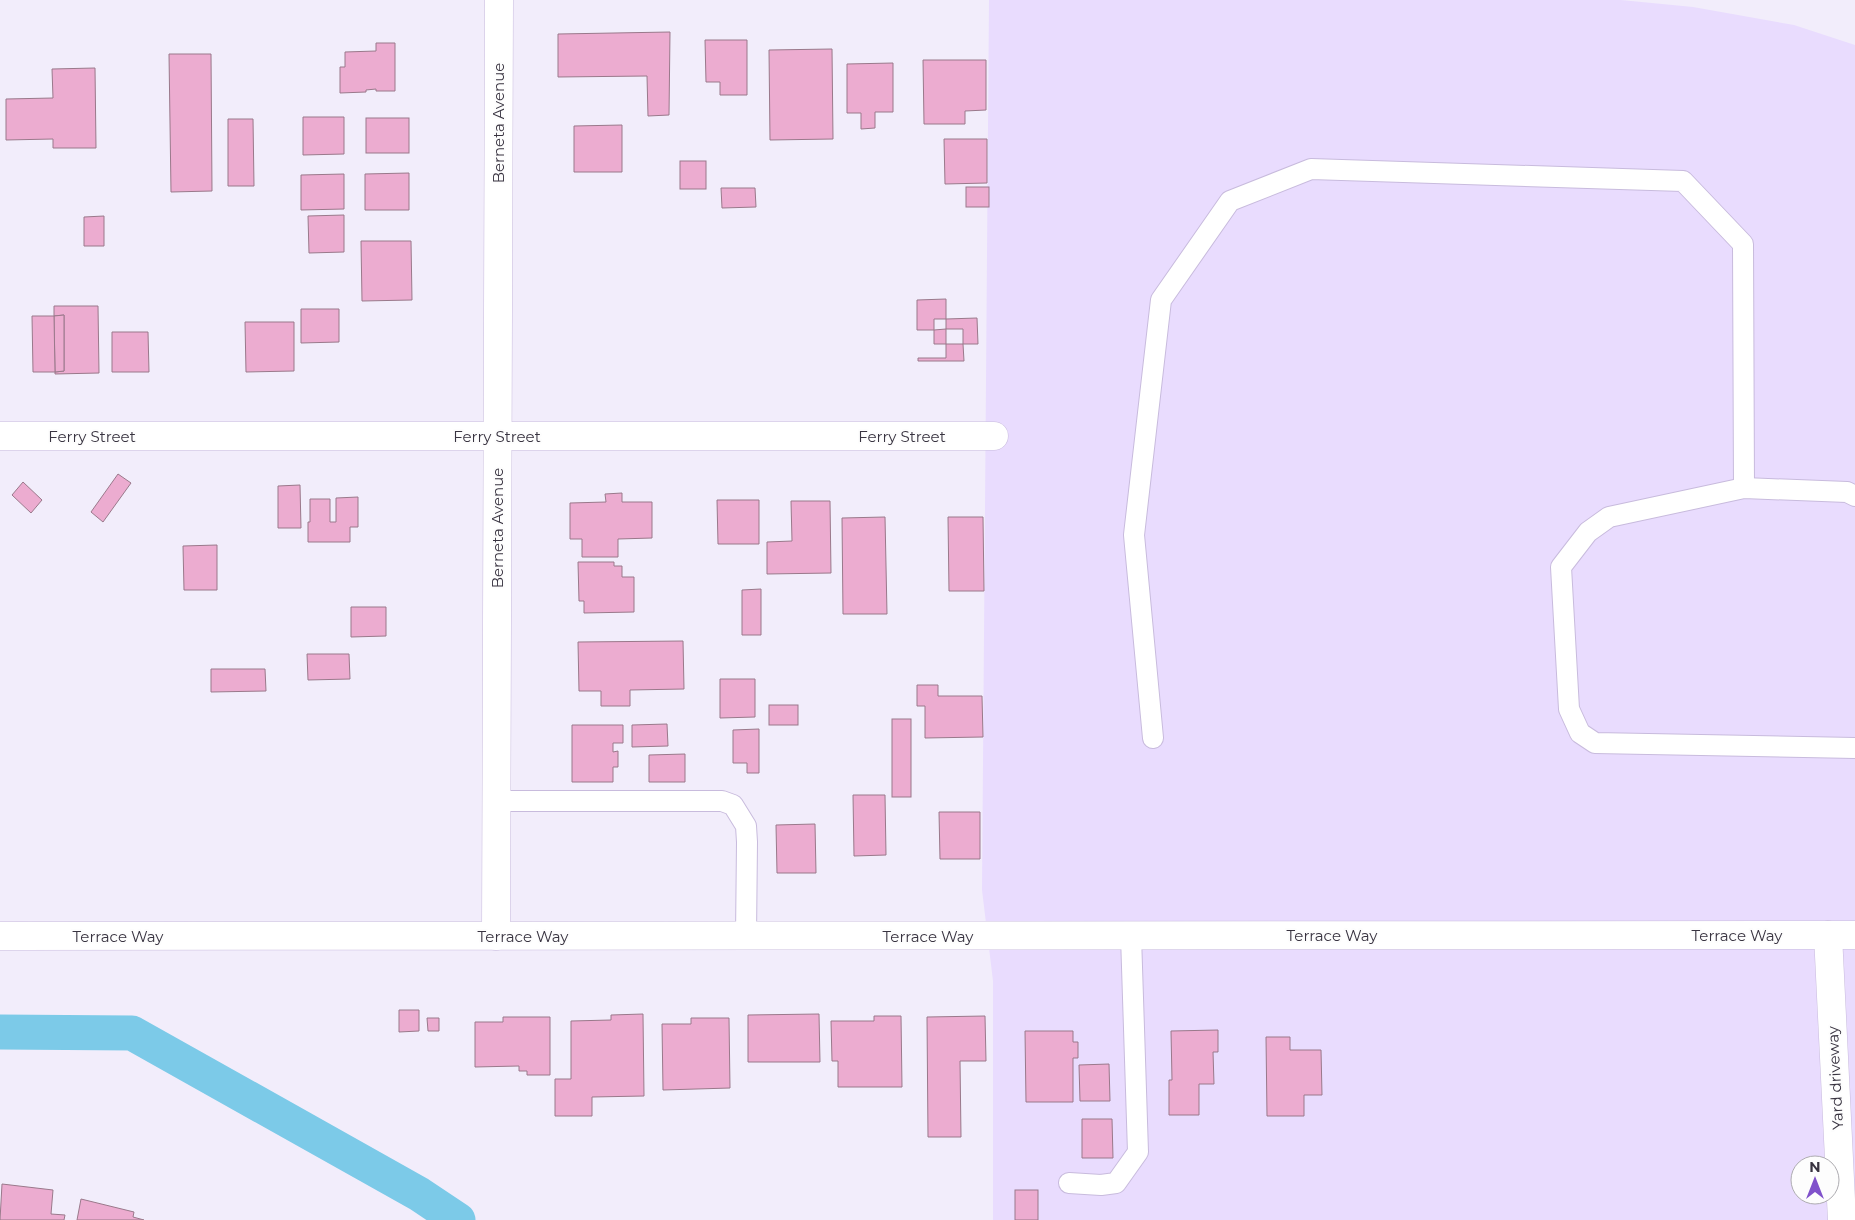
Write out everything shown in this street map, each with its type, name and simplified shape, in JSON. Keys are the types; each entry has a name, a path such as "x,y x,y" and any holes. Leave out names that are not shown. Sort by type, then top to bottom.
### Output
{"street":[{"name":"Berneta Avenue","path":"496,936 498,0"},
{"name":"Ferry Street","path":"0,436 994,436"},
{"name":"Yard driveway","path":"1828,935 1842,1220"},
{"name":"Terrace Way","path":"0,936 1855,935"}],"lane":[{"path":"1153,738 1134,535 1161,300 1230,201 1311,169 1683,182 1743,244 1744,488"},
{"path":"1855,496 1846,492 1744,488 1610,517 1588,532 1561,567 1570,709 1580,733 1595,743 1855,748"},
{"path":"496,801 722,801 733,805 746,826 746,936"},
{"path":"1069,1183 1101,1185 1116,1183 1138,1152 1131,936"}],"shaded area":[{"path":"989,0 1621,0 1693,7 1794,25 1855,45 1855,1220 993,1220 993,981 982,890"}],"building":[{"path":"670,32 669,115 648,116 647,76 558,77 558,34"},
{"path":"705,40 747,40 747,95 720,95 720,82 706,82"},
{"path":"376,43 395,43 395,91 376,91 376,89 366,90 366,92 340,93 340,67 345,67 345,52 376,51"},
{"path":"832,49 833,139 770,140 769,50"},
{"path":"169,54 211,54 212,191 171,192"},
{"path":"923,60 986,60 986,110 965,111 965,124 924,124"},
{"path":"893,63 893,112 875,112 875,128 861,129 861,113 847,113 847,64"},
{"path":"95,68 96,148 53,148 53,139 6,140 6,99 53,98 52,69"},
{"path":"303,117 344,117 344,154 303,155"},
{"path":"366,118 409,118 409,153 366,153"},
{"path":"228,119 253,119 254,186 228,186"},
{"path":"622,125 622,172 574,172 574,126"},
{"path":"944,139 987,139 987,183 945,184"},
{"path":"680,161 706,161 706,189 680,189"},
{"path":"409,173 409,210 365,210 365,174"},
{"path":"344,174 344,209 301,210 301,175"},
{"path":"966,187 989,187 989,207 966,207"},
{"path":"721,188 755,188 756,207 722,208"},
{"path":"344,215 344,252 309,253 308,216"},
{"path":"104,216 104,246 84,246 84,217"},
{"path":"361,241 411,241 412,300 362,301"},
{"path":"946,299 946,319 934,319 934,330 917,330 917,300"},
{"path":"54,306 98,306 99,373 55,374 55,372 64,371 64,315 54,316"},
{"path":"301,309 339,309 339,342 301,343"},
{"path":"64,315 64,371 55,372 54,316"},
{"path":"32,316 54,316 55,372 33,372"},
{"path":"977,318 978,344 963,344 963,329 946,329 946,319"},
{"path":"245,322 294,322 294,371 246,372"},
{"path":"946,329 946,344 934,344 934,330"},
{"path":"112,332 148,332 149,372 112,372"},
{"path":"946,344 963,344 964,361 918,361 918,358 946,358"},
{"path":"118,474 131,483 103,522 91,512"},
{"path":"23,482 42,500 31,513 12,495"},
{"path":"300,485 301,528 278,528 278,486"},
{"path":"622,493 622,502 652,502 652,538 618,539 618,557 582,557 582,539 570,539 570,503 606,502 605,494"},
{"path":"358,497 358,527 350,527 350,542 308,542 310,499 330,499 330,522 336,522 336,498"},
{"path":"717,500 759,500 759,544 718,544"},
{"path":"791,501 830,501 831,573 767,574 767,542 792,541"},
{"path":"885,517 887,614 843,614 842,518"},
{"path":"948,517 983,517 984,591 949,591"},
{"path":"217,545 217,590 184,590 183,546"},
{"path":"578,562 614,562 614,566 622,566 622,577 634,577 634,612 584,613 584,601 579,601"},
{"path":"761,589 761,635 742,635 742,590"},
{"path":"351,607 386,607 386,636 351,637"},
{"path":"683,641 684,689 630,690 630,706 601,706 601,691 579,691 578,642"},
{"path":"307,654 349,654 350,679 308,680"},
{"path":"211,669 265,669 266,691 211,692"},
{"path":"720,679 755,679 755,717 720,718"},
{"path":"917,685 938,685 938,696 982,696 983,737 925,738 925,706 917,706"},
{"path":"769,705 798,705 798,725 769,725"},
{"path":"892,719 911,719 911,797 892,797"},
{"path":"667,724 668,746 632,747 632,725"},
{"path":"572,725 623,725 623,743 613,743 613,752 618,751 618,767 613,767 613,782 572,782"},
{"path":"759,729 759,773 747,773 747,763 733,763 733,730"},
{"path":"685,754 685,782 649,782 649,755"},
{"path":"853,795 885,795 886,855 854,856"},
{"path":"939,812 980,812 980,859 940,859"},
{"path":"815,824 816,873 777,873 776,825"},
{"path":"399,1010 419,1010 419,1031 399,1032"},
{"path":"643,1014 644,1096 592,1097 592,1116 555,1116 555,1079 571,1079 571,1021 611,1020 611,1015"},
{"path":"819,1014 820,1062 748,1062 748,1015"},
{"path":"874,1016 901,1016 902,1087 838,1087 838,1061 832,1061 831,1021 874,1021"},
{"path":"985,1016 986,1061 960,1061 961,1137 928,1137 927,1017"},
{"path":"503,1017 550,1017 550,1075 527,1075 527,1071 519,1071 519,1066 475,1067 475,1022 503,1022"},
{"path":"427,1018 439,1018 439,1031 428,1031"},
{"path":"691,1018 729,1018 730,1088 663,1090 662,1024 691,1024"},
{"path":"1218,1030 1218,1052 1213,1052 1214,1084 1199,1084 1199,1115 1169,1115 1169,1080 1172,1080 1171,1031"},
{"path":"1025,1031 1073,1031 1073,1042 1078,1042 1078,1058 1073,1058 1073,1102 1026,1102"},
{"path":"1266,1037 1290,1037 1290,1050 1321,1050 1322,1095 1304,1095 1304,1116 1267,1116"},
{"path":"1109,1064 1110,1101 1080,1101 1079,1065"},
{"path":"1082,1119 1112,1119 1113,1158 1082,1158"},
{"path":"2,1184 53,1190 51,1214 65,1215 64,1220 0,1220"},
{"path":"1015,1190 1038,1190 1038,1220 1015,1220"},
{"path":"81,1199 134,1212 133,1217 144,1220 77,1220"}],"waterway":[{"path":"0,1032 132,1033 419,1194 458,1220"}]}
